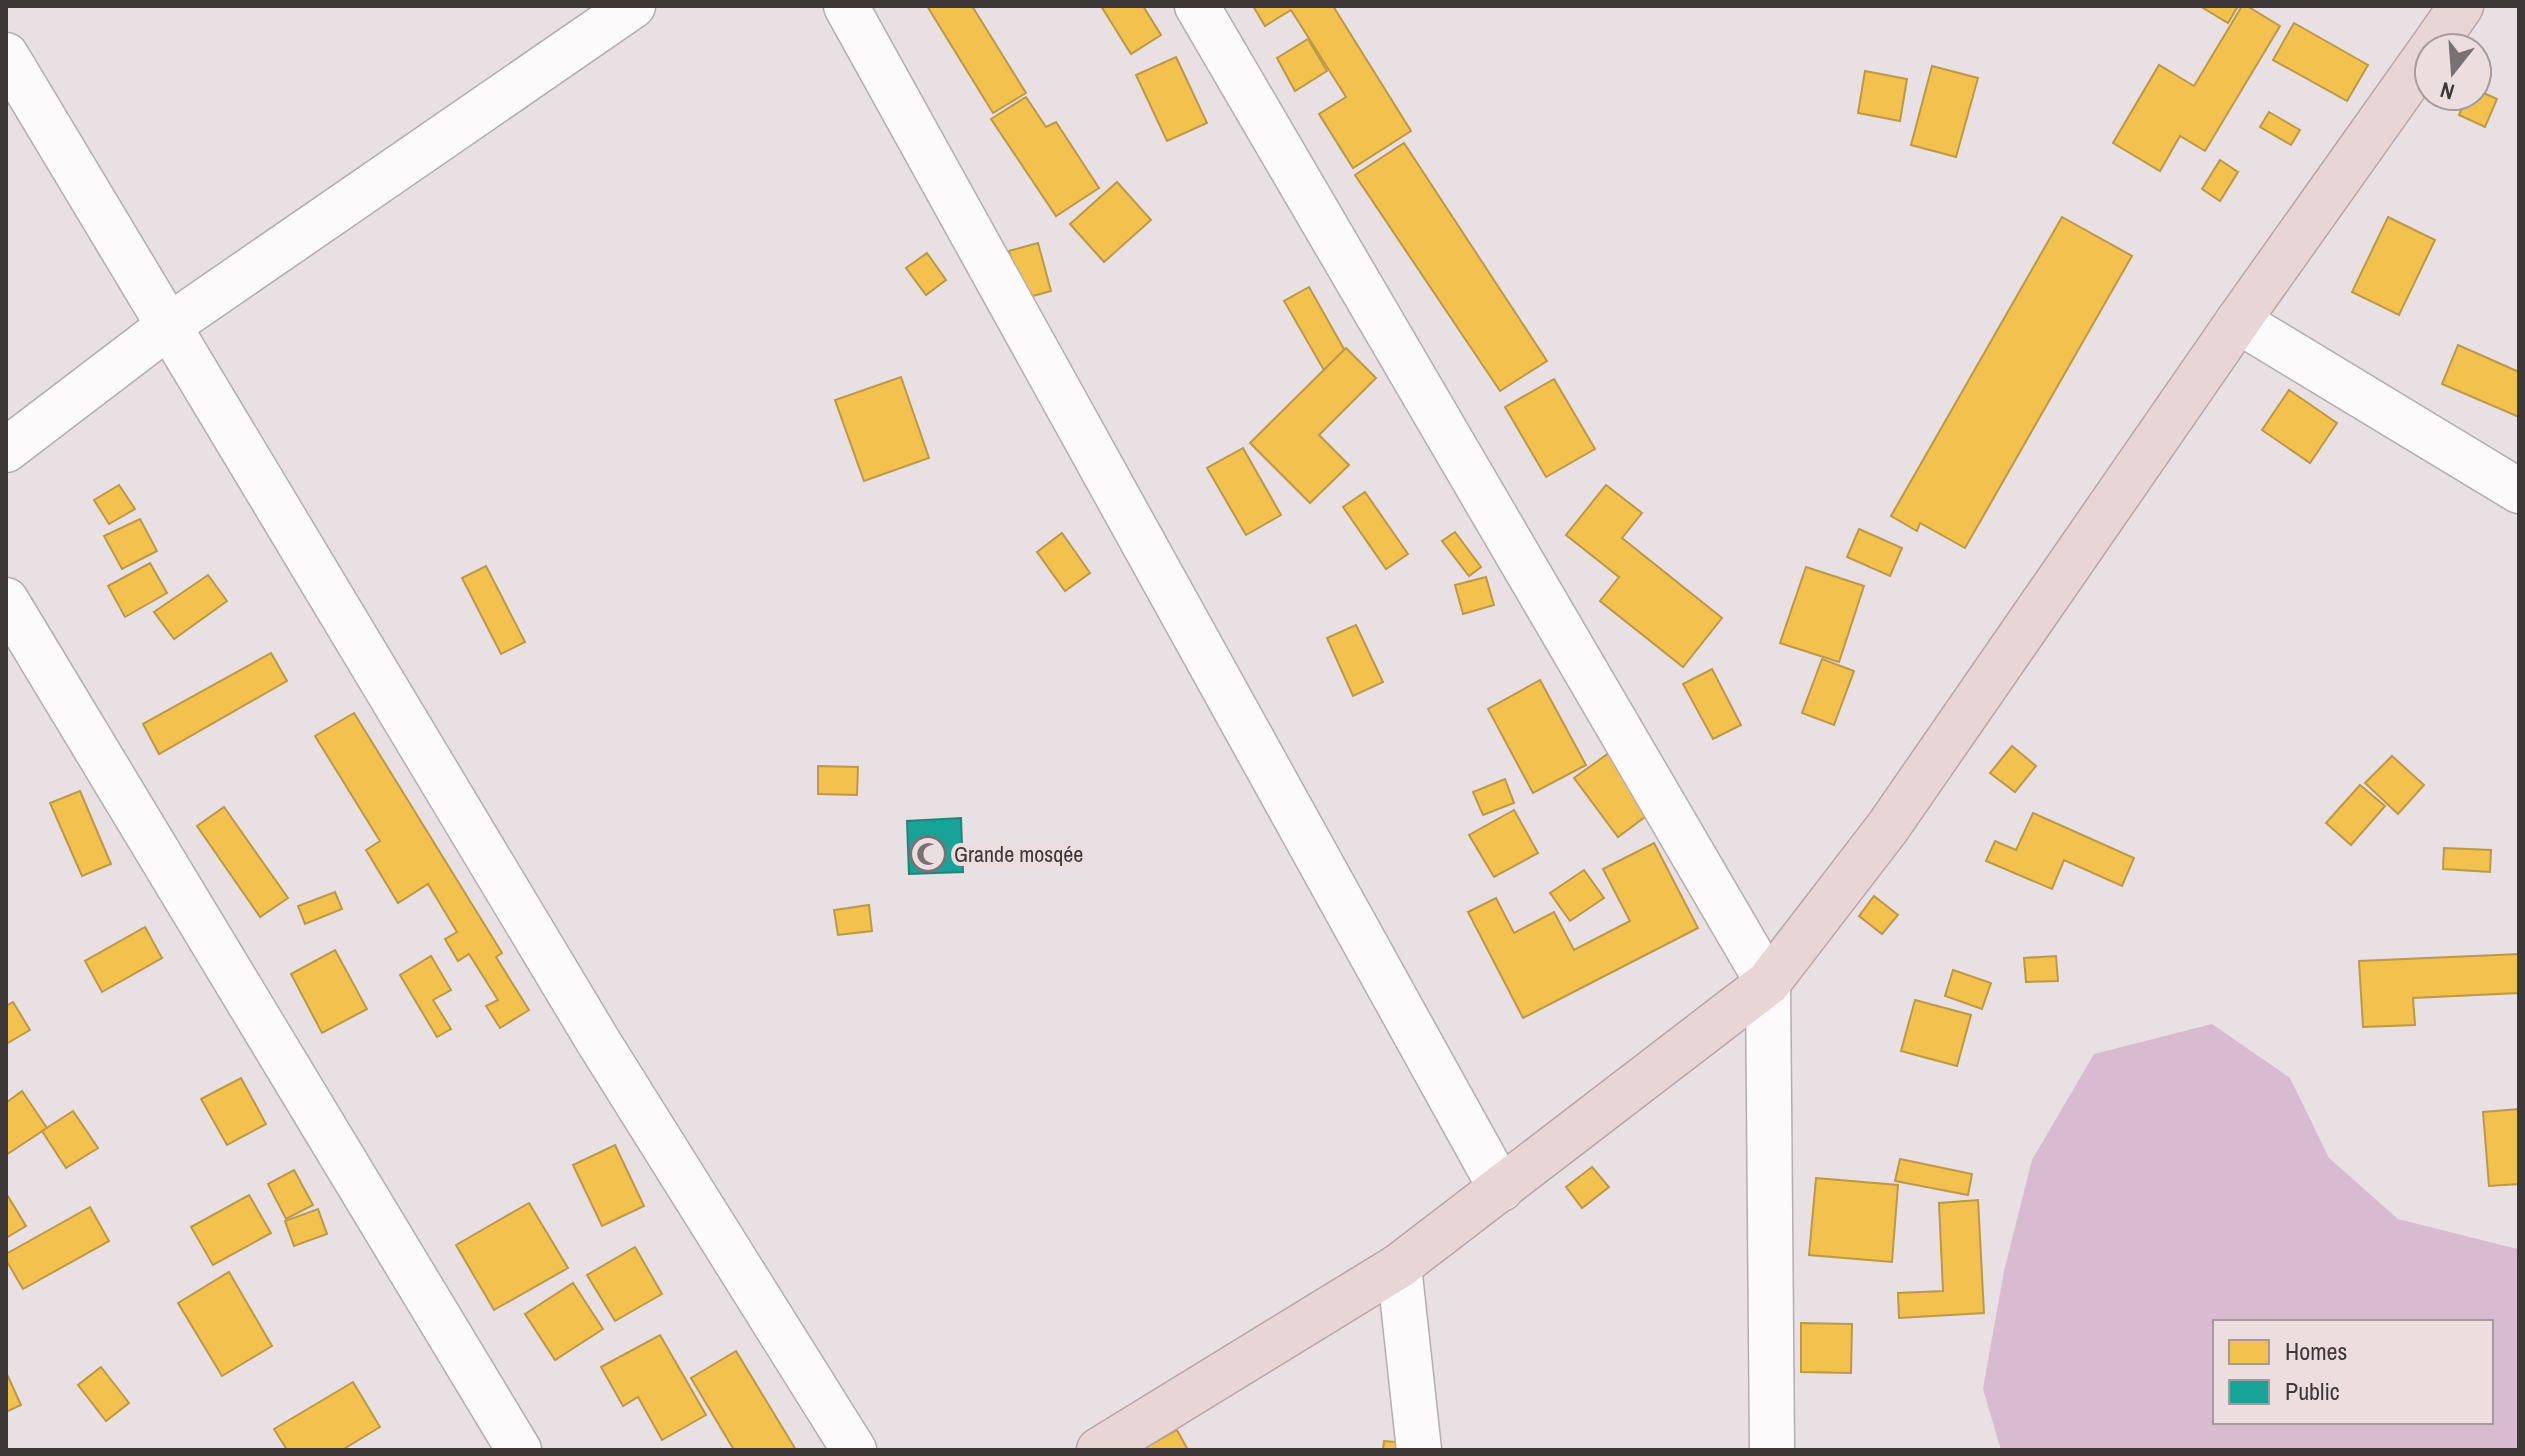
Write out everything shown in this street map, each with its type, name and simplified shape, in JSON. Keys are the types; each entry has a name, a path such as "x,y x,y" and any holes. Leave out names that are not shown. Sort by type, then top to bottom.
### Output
{"highway":[{"path":"2443,32 2461,6"},
{"path":"1118,1444 1399,1266 1768,983 1888,827 2413,74"}],"street":[{"path":"6,450 170,325 633,6"},
{"path":"846,6 1501,1189"},
{"path":"1197,6 1768,983 1772,1450"},
{"path":"6,55 598,1041 854,1450"},
{"path":"2238,321 2519,491"},
{"path":"6,600 519,1450"},
{"path":"1399,1266 1419,1450"}],"shaded area":[{"path":"2212,1024 2290,1078 2329,1158 2398,1219 2517,1249 2519,1450 2001,1450 1983,1389 2004,1271 2032,1160 2094,1054"}],"building: Homes":[{"path":"927,6 972,6 1026,93 993,113"},
{"path":"1101,6 1143,6 1161,35 1131,54"},
{"path":"1253,6 1333,6 1411,131 1353,168 1319,114 1346,97 1291,10 1265,26"},
{"path":"2200,6 2238,6 2228,23"},
{"path":"2242,6 2280,26 2205,151 2180,136 2160,171 2113,143 2159,65 2194,86"},
{"path":"2294,23 2368,65 2347,101 2273,60"},
{"path":"1308,39 1327,71 1295,91 1277,58"},
{"path":"1176,57 1207,123 1167,141 1136,75"},
{"path":"1932,66 1978,78 1956,157 1911,145"},
{"path":"1865,71 1907,79 1900,121 1858,113"},
{"path":"1026,97 1046,127 1056,122 1099,188 1056,216 991,119"},
{"path":"2269,112 2300,130 2291,145 2260,127"},
{"path":"2460,112 2491,112 2485,127 2459,115"},
{"path":"1404,143 1547,361 1500,391 1355,175"},
{"path":"2220,160 2238,172 2220,201 2202,189"},
{"path":"1117,182 1151,220 1104,262 1070,224"},
{"path":"2062,217 2132,256 1965,548 1920,523 1917,531 1891,516"},
{"path":"2388,217 2435,240 2399,315 2352,292"},
{"path":"1038,243 1051,291 1022,299 1009,251"},
{"path":"927,253 946,280 926,295 906,268"},
{"path":"1309,287 1349,358 1325,372 1284,301"},
{"path":"2458,345 2519,372 2519,417 2442,384"},
{"path":"1346,348 1376,378 1319,435 1349,465 1310,503 1250,443"},
{"path":"901,377 929,458 864,481 835,400"},
{"path":"1554,379 1595,449 1546,477 1505,407"},
{"path":"2289,390 2337,423 2310,463 2262,430"},
{"path":"1243,448 1281,515 1246,535 1207,468"},
{"path":"119,485 135,509 109,524 94,500"},
{"path":"1606,485 1642,513 1622,538 1722,618 1683,667 1600,601 1619,577 1566,535"},
{"path":"1365,492 1408,554 1386,569 1343,507"},
{"path":"140,519 157,551 122,569 104,536"},
{"path":"1859,529 1902,548 1890,576 1847,557"},
{"path":"1455,532 1481,567 1469,576 1442,541"},
{"path":"1062,533 1090,573 1065,591 1037,552"},
{"path":"150,563 167,593 125,617 108,586"},
{"path":"486,566 525,642 501,654 462,578"},
{"path":"1806,567 1864,586 1839,662 1780,643"},
{"path":"208,575 227,601 174,639 154,612"},
{"path":"1486,577 1494,605 1463,614 1455,585"},
{"path":"1356,625 1383,682 1353,696 1327,638"},
{"path":"271,653 287,681 159,754 143,724"},
{"path":"1822,659 1854,671 1834,725 1802,713"},
{"path":"1712,669 1741,725 1713,739 1683,684"},
{"path":"1540,680 1586,765 1533,793 1488,709"},
{"path":"354,713 502,953 496,957 529,1010 500,1028 486,1006 498,1000 469,954 458,961 445,939 457,932 428,884 398,903 366,850 380,841 315,736"},
{"path":"2012,746 2036,766 2015,792 1990,773"},
{"path":"1609,753 1653,811 1618,837 1574,778"},
{"path":"2392,756 2424,785 2398,814 2365,783"},
{"path":"818,766 858,767 857,795 818,794"},
{"path":"1505,779 1514,803 1483,815 1473,792"},
{"path":"2360,785 2385,806 2351,845 2326,823"},
{"path":"80,791 111,864 82,876 50,803"},
{"path":"224,807 288,898 260,917 197,826"},
{"path":"1514,810 1538,853 1494,877 1469,835"},
{"path":"2033,813 2134,858 2122,886 2064,860 2052,889 1986,861 1995,841 2016,850"},
{"path":"1654,843 1698,928 1523,1018 1468,912 1496,898 1514,933 1554,912 1574,950 1630,921 1603,869"},
{"path":"2444,848 2491,850 2490,872 2443,869"},
{"path":"1584,870 1604,898 1570,921 1550,893"},
{"path":"335,892 342,909 305,924 298,906"},
{"path":"1874,896 1898,915 1882,934 1859,916"},
{"path":"869,905 872,931 838,935 834,910"},
{"path":"145,927 162,958 102,992 85,961"},
{"path":"335,950 367,1009 322,1033 291,974"},
{"path":"2519,954 2519,993 2413,998 2415,1025 2363,1027 2359,961"},
{"path":"431,956 451,990 433,1000 451,1029 437,1037 400,975"},
{"path":"2056,956 2058,981 2026,982 2024,958"},
{"path":"1953,970 1991,983 1982,1009 1945,996"},
{"path":"1915,1000 1971,1015 1957,1066 1901,1051"},
{"path":"13,1002 30,1030 6,1044 6,1006"},
{"path":"241,1078 266,1124 227,1145 201,1099"},
{"path":"22,1091 47,1128 6,1155 6,1103"},
{"path":"2519,1109 2519,1184 2489,1186 2483,1112"},
{"path":"73,1111 98,1148 66,1168 42,1131"},
{"path":"615,1145 644,1206 602,1226 573,1165"},
{"path":"1900,1159 1972,1174 1968,1195 1895,1181"},
{"path":"1592,1167 1609,1187 1582,1208 1566,1187"},
{"path":"294,1170 313,1205 286,1219 268,1184"},
{"path":"1816,1178 1898,1185 1892,1262 1809,1255"},
{"path":"6,1193 26,1226 6,1238"},
{"path":"249,1195 271,1233 213,1265 191,1227"},
{"path":"1978,1200 1984,1313 1899,1318 1898,1293 1943,1291 1939,1203"},
{"path":"529,1203 568,1268 494,1310 456,1245"},
{"path":"90,1207 109,1241 23,1289 6,1260 6,1254"},
{"path":"318,1209 327,1234 294,1246 285,1221"},
{"path":"635,1247 662,1294 615,1321 587,1275"},
{"path":"229,1272 272,1346 222,1376 178,1303"},
{"path":"573,1283 603,1329 555,1360 525,1314"},
{"path":"1801,1323 1852,1324 1851,1373 1801,1372"},
{"path":"660,1335 706,1415 662,1440 638,1397 623,1406 601,1367"},
{"path":"736,1351 796,1450 734,1450 691,1378"},
{"path":"101,1367 129,1403 106,1421 78,1385"},
{"path":"6,1372 21,1405 6,1412"},
{"path":"353,1382 380,1427 342,1450 287,1450 274,1429"},
{"path":"1177,1430 1188,1450 1141,1450"},
{"path":"1384,1441 1414,1444 1414,1450 1383,1450"}],"building: Public":[{"path":"961,818 963,872 909,874 907,821"}],"place":[{"name":"Grande mosqée","path":"928,854"}]}
